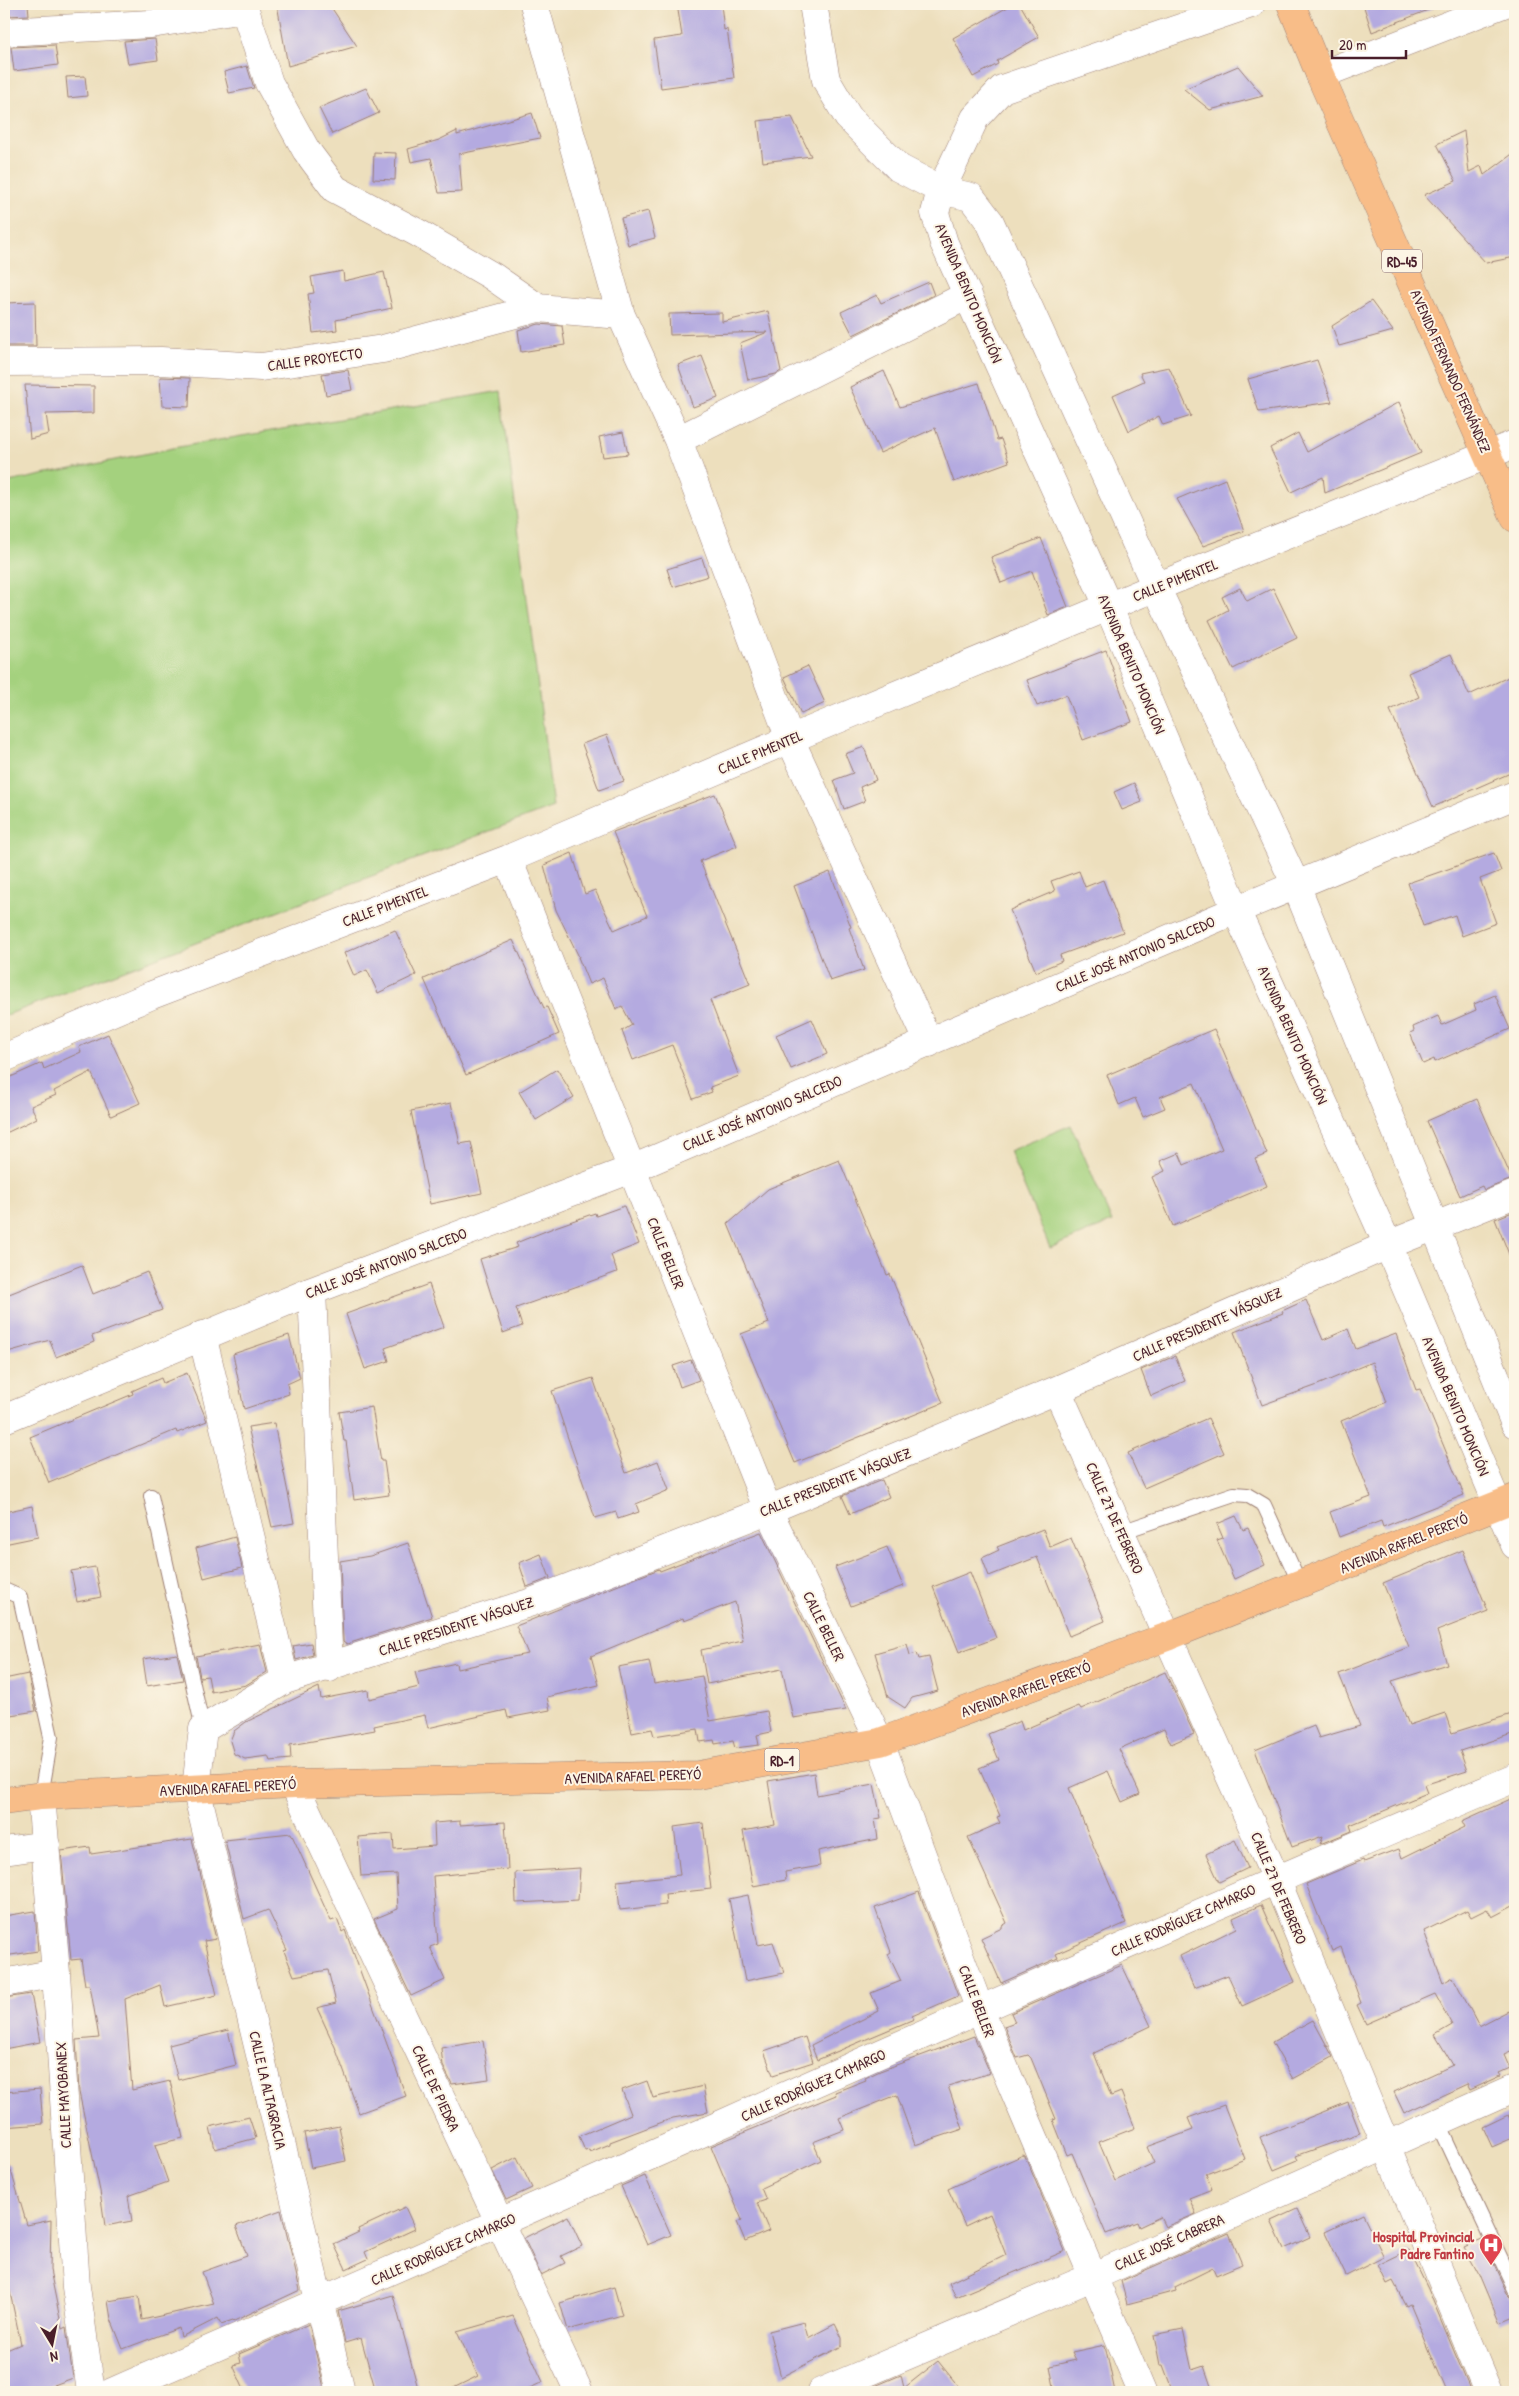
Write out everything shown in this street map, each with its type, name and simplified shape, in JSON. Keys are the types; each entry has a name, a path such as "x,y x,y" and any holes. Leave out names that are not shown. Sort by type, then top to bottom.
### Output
{"main road":[{"name":"AVENIDA FERNANDO FERNÁNDEZ","path":"1291,4 1320,75 1515,518"},
{"name":"AVENIDA RAFAEL PEREYÓ","path":"4,1801 41,1796 294,1784 698,1775 880,1742 1169,1636 1506,1502"}],"street":[{"path":"534,4 621,315 678,440 790,739 928,1043"},
{"path":"812,4 826,80 837,102 848,117 899,168 941,190 971,197 990,222 1156,587 1296,886 1515,1424"},
{"name":"AVENIDA BENITO MONCIÓN","path":"1251,4 1002,88 975,118 941,190 935,214 944,243 1109,608 1236,910 1506,1502 1515,1545"},
{"path":"1320,75 1502,4"},
{"path":"4,32 151,24 243,7 269,83 306,150 335,190 418,233 492,276 538,308"},
{"path":"678,440 968,295"},
{"name":"CALLE PROYECTO","path":"4,362 161,361 261,367 383,349 538,308 621,315"},
{"name":"CALLE PIMENTEL","path":"4,1058 152,995 508,859 790,739 1156,587 1515,444"},
{"name":"CALLE JOSÉ ANTONIO SALCEDO","path":"4,1419 202,1335 312,1291 632,1169 1236,910 1515,795"},
{"name":"CALLE BELLER","path":"508,859 768,1510 880,1742 980,2010 1142,2392"},
{"name":"CALLE PRESIDENTE VÁSQUEZ","path":"203,1729 286,1680 529,1603 768,1510 1057,1390 1388,1245 1515,1194"},
{"path":"312,1291 328,1668"},
{"path":"202,1335 286,1680"},
{"name":"CALLE 27 DE FEBRERO","path":"1057,1390 1169,1636 1276,1879 1488,2392"},
{"path":"196,1788 203,1729"},
{"name":"CALLE RODRÍGUEZ CAMARGO","path":"112,2392 499,2224 1276,1879 1515,1778"},
{"name":"CALLE DE PIEDRA","path":"294,1784 499,2224 580,2392"},
{"name":"CALLE LA ALTAGRACIA","path":"196,1788 340,2392"},
{"name":"CALLE MAYOBANEX","path":"41,1796 56,1973 76,2287 91,2392"},
{"path":"4,1851 46,1845"},
{"path":"4,1983 56,1973"},
{"name":"CALLE JOSÉ CABRERA","path":"820,2392 1092,2277 1515,2088"}],"lane":[{"path":"1121,1532 1234,1494 1247,1495 1264,1505 1300,1584"},
{"path":"151,1496 203,1729"},
{"path":"4,1590 20,1597 52,1737 41,1796"},
{"path":"1437,2122 1515,2290"}],"green space":[{"path":"501,391 553,807 4,1016 4,483 173,448"},
{"path":"1071,1125 1112,1222 1050,1248 1009,1151"}],"building":[{"path":"5,4 28,4 29,15 7,16"},
{"path":"277,4 329,4 357,46 288,66"},
{"path":"677,4 721,4 724,30 727,29 734,78 661,88 654,40 682,36"},
{"path":"1013,4 1020,4 1039,37 997,61 998,64 973,77 953,38"},
{"path":"1363,4 1440,4 1441,5 1372,32"},
{"path":"155,39 158,60 128,64 124,41"},
{"path":"55,45 58,65 14,71 11,47"},
{"path":"247,66 254,88 229,93 224,72"},
{"path":"1238,66 1263,96 1210,110 1184,89"},
{"path":"85,76 87,96 68,98 66,77"},
{"path":"366,88 379,113 332,134 319,108"},
{"path":"532,113 540,138 459,154 462,192 439,193 431,158 411,162 408,149 439,140 457,131 457,135"},
{"path":"792,117 811,156 763,162 758,121"},
{"path":"1464,131 1469,172 1481,166 1484,175 1515,152 1515,257 1486,263 1424,195 1456,181 1437,144"},
{"path":"374,152 396,153 395,180 373,179"},
{"path":"648,211 655,238 628,245 621,218"},
{"path":"343,271 344,281 384,272 392,308 336,320 337,330 313,333 308,294 314,293 311,277"},
{"path":"929,282 934,295 853,335 841,312 877,295 881,303"},
{"path":"1371,301 1393,331 1339,346 1332,326"},
{"path":"35,302 36,346 4,346 4,303"},
{"path":"768,311 781,371 776,374 748,380 740,343 768,332 670,335 669,314 722,313 722,322"},
{"path":"539,324 562,326 565,345 521,352 518,330"},
{"path":"702,356 718,398 693,407 678,365"},
{"path":"1317,360 1332,402 1259,412 1248,379"},
{"path":"1169,367 1191,416 1163,425 1159,416 1129,431 1113,395 1144,381 1140,373"},
{"path":"348,370 352,390 326,395 322,374"},
{"path":"884,371 900,407 979,383 997,440 1001,439 1009,462 954,482 935,428 880,453 850,387"},
{"path":"160,377 190,378 189,407 162,406"},
{"path":"25,385 94,386 94,413 46,414 49,434 30,439"},
{"path":"1399,402 1421,453 1325,493 1323,477 1291,492 1270,448 1298,433 1307,452"},
{"path":"623,432 628,454 603,457 599,437"},
{"path":"1225,479 1244,531 1203,546 1177,499"},
{"path":"1041,538 1068,607 1048,615 1032,571 1001,583 991,557"},
{"path":"702,558 708,576 673,587 667,569"},
{"path":"1240,588 1247,601 1273,588 1297,638 1233,669 1209,620 1228,610 1222,597"},
{"path":"1106,650 1132,722 1083,740 1066,695 1037,706 1027,680"},
{"path":"1451,654 1469,695 1515,674 1515,771 1433,807 1390,710 1419,697 1408,673"},
{"path":"808,666 825,703 801,714 784,677"},
{"path":"607,735 624,781 599,790 582,744"},
{"path":"864,747 876,780 860,787 865,801 844,809 834,780 853,773 845,754"},
{"path":"1134,783 1142,802 1122,810 1114,792"},
{"path":"715,794 737,846 700,861 750,984 710,1000 739,1076 710,1087 712,1092 693,1099 672,1045 633,1060 622,1031 632,1025 622,1006 616,1009 603,978 589,984 579,957 556,910 544,865 572,853 585,894 595,890 614,930 647,916 613,832"},
{"path":"1494,853 1501,871 1480,879 1496,923 1462,936 1455,915 1423,926 1408,883"},
{"path":"1079,871 1085,887 1103,880 1123,932 1060,955 1062,961 1036,972 1010,910 1055,891 1051,881"},
{"path":"830,872 851,927 849,928 864,970 830,981 794,886"},
{"path":"395,930 416,975 378,993 367,970 354,976 344,953"},
{"path":"513,940 544,1008 547,1007 559,1034 466,1075 424,979"},
{"path":"1495,995 1510,1029 1435,1062 1434,1059 1423,1064 1410,1033 1414,1031 1413,1027 1438,1016 1442,1025 1476,1010 1474,1004"},
{"path":"812,1019 827,1054 791,1069 776,1035"},
{"path":"1214,1029 1267,1154 1255,1159 1267,1186 1173,1226 1152,1177 1165,1171 1160,1161 1179,1153 1184,1165 1222,1149 1194,1083 1160,1097 1165,1108 1143,1117 1135,1098 1119,1105 1107,1075"},
{"path":"108,1034 140,1103 111,1116 91,1072 54,1091 56,1095 31,1106 37,1118 4,1134 4,1080 42,1063 44,1069 81,1052 79,1047"},
{"path":"557,1069 574,1097 536,1120 519,1092"},
{"path":"1477,1099 1512,1179 1484,1190 1482,1186 1460,1196 1427,1121"},
{"path":"451,1103 460,1144 471,1142 482,1193 430,1204 411,1111"},
{"path":"839,1160 887,1275 890,1274 943,1403 795,1463 741,1334 769,1323 728,1224 768,1189"},
{"path":"624,1206 639,1244 611,1255 617,1272 516,1308 522,1326 503,1333 480,1259 518,1247 516,1243 558,1226 595,1213 596,1216"},
{"path":"1515,1211 1515,1267 1514,1267 1495,1219"},
{"path":"82,1265 93,1294 147,1272 162,1310 92,1336 94,1342 56,1357 50,1340 4,1353 4,1296"},
{"path":"429,1284 444,1327 385,1348 389,1361 365,1369 346,1314"},
{"path":"1306,1300 1323,1340 1348,1329 1356,1349 1396,1334 1416,1390 1420,1389 1464,1495 1383,1527 1381,1521 1339,1537 1330,1512 1371,1497 1341,1421 1387,1402 1372,1362 1315,1386 1262,1405 1234,1332 1283,1313 1282,1311"},
{"path":"289,1335 300,1378 287,1384 289,1394 244,1409 233,1354"},
{"path":"1175,1356 1185,1381 1151,1396 1141,1370"},
{"path":"691,1360 699,1380 680,1387 673,1366"},
{"path":"187,1373 207,1421 177,1433 176,1430 49,1483 30,1437 133,1394 132,1391 161,1378 163,1383"},
{"path":"593,1378 626,1473 658,1461 669,1490 636,1504 639,1512 618,1519 616,1512 595,1518 552,1391"},
{"path":"372,1407 381,1461 384,1461 389,1495 354,1500 346,1441 344,1441 339,1412"},
{"path":"1208,1418 1224,1453 1144,1488 1128,1453"},
{"path":"274,1423 294,1523 272,1527 248,1427"},
{"path":"882,1480 889,1497 850,1514 842,1496"},
{"path":"32,1506 38,1537 4,1544 4,1512"},
{"path":"1236,1516 1243,1530 1248,1528 1265,1565 1234,1579 1217,1540 1223,1538 1217,1524"},
{"path":"1043,1529 1050,1547 1071,1538 1105,1621 1069,1636 1037,1557 989,1576 982,1558 999,1550 997,1547"},
{"path":"761,1532 846,1710 793,1718 782,1669 707,1684 701,1650 743,1641 735,1602 684,1621 683,1618 591,1656 599,1685 547,1697 550,1710 508,1718 506,1710 428,1728 425,1715 374,1726 375,1730 290,1745 291,1759 270,1761 268,1756 245,1759 234,1754 230,1741 234,1731 246,1722 319,1687 321,1699 368,1690 369,1699 419,1687 415,1672 456,1663 457,1669 528,1654 516,1626 659,1569 660,1571"},
{"path":"235,1537 242,1568 204,1578 196,1548"},
{"path":"408,1543 432,1617 347,1644 343,1641 340,1561 370,1556"},
{"path":"887,1547 903,1586 851,1606 835,1567"},
{"path":"1463,1550 1488,1611 1437,1631 1447,1664 1392,1681 1409,1725 1445,1713 1452,1733 1515,1713 1515,1733 1460,1751 1467,1771 1424,1785 1427,1793 1350,1825 1352,1831 1320,1844 1323,1836 1292,1847 1255,1750 1314,1726 1319,1738 1360,1726 1339,1674 1409,1647 1383,1583"},
{"path":"541,1554 550,1578 527,1587 519,1563"},
{"path":"95,1567 101,1597 77,1602 71,1571"},
{"path":"970,1572 996,1638 959,1652 933,1587"},
{"path":"311,1643 313,1655 296,1660 293,1646"},
{"path":"260,1644 267,1672 246,1685 211,1692 208,1676 200,1677 196,1656"},
{"path":"907,1644 910,1655 917,1653 919,1659 929,1657 938,1691 912,1698 905,1708 888,1697 875,1653"},
{"path":"177,1654 183,1680 147,1686 143,1659"},
{"path":"649,1661 654,1684 702,1676 710,1721 767,1711 771,1732 757,1735 759,1745 735,1748 733,1741 715,1744 714,1740 700,1742 698,1729 654,1736 652,1729 632,1733 618,1667"},
{"path":"1165,1672 1194,1734 1171,1744 1164,1729 1119,1749 1140,1794 1122,1802 1108,1771 1069,1788 1126,1923 1056,1954 1058,1958 1001,1983 981,1938 1002,1928 1007,1923 968,1837 1000,1823 997,1817 1000,1816 979,1768 999,1760 988,1734 1020,1721 1023,1730 1079,1706 1081,1709"},
{"path":"28,1674 36,1711 4,1716 4,1679"},
{"path":"814,1773 817,1795 874,1784 881,1818 875,1819 878,1839 818,1851 820,1866 785,1872 786,1880 753,1886 743,1831 775,1825 768,1781"},
{"path":"1515,1797 1515,1905 1492,1917 1487,1909 1471,1917 1467,1910 1424,1931 1443,1983 1453,1977 1479,2026 1508,2011 1515,2025 1515,2049 1504,2054 1510,2068 1499,2073 1501,2076 1470,2090 1467,2084 1404,2113 1394,2092 1453,2065 1435,2035 1452,2025 1435,1994 1366,2024 1357,2005 1361,2003 1341,1947 1332,1951 1306,1884 1363,1860 1364,1862 1399,1849 1402,1858 1465,1827 1462,1821"},
{"path":"460,1821 460,1825 505,1822 508,1869 433,1876 438,1944 430,1947 445,1980 411,1996 374,1919 398,1909 396,1874 361,1876 358,1837 393,1834 394,1849 435,1846 434,1823"},
{"path":"703,1823 711,1889 665,1894 666,1905 620,1910 617,1881 680,1875 674,1827"},
{"path":"291,1833 331,1921 337,1919 342,1932 345,1930 406,2096 359,2113 335,2047 317,2008 336,2003 328,1970 294,1976 284,1951 287,1950 268,1910 244,1919 225,1840"},
{"path":"192,1839 216,1939 204,1941 217,1995 165,2007 160,1985 125,1999 132,2090 170,2081 183,2138 155,2145 168,2182 128,2196 132,2221 105,2226 100,2191 79,2092 76,2040 99,2038 90,1985 85,1985 81,1959 71,1960 61,1851 90,1847 91,1854"},
{"path":"1235,1840 1248,1868 1219,1882 1206,1854"},
{"path":"580,1868 578,1900 516,1903 515,1872"},
{"path":"919,1892 958,1996 912,2016 914,2019 817,2060 811,2045 879,2011 871,1993 901,1981 888,1954 891,1952 875,1908"},
{"path":"748,1895 758,1945 773,1942 784,1973 745,1981 729,1899"},
{"path":"1261,1905 1295,1982 1242,2006 1228,1975 1194,1988 1180,1956 1237,1928 1233,1918"},
{"path":"35,1911 38,1951 4,1956 4,1916"},
{"path":"1122,1965 1151,2026 1094,2053 1111,2096 1121,2092 1135,2128 1099,2142 1115,2181 1154,2163 1147,2147 1193,2130 1188,2118 1224,2105 1245,2159 1206,2174 1212,2189 1189,2198 1196,2214 1165,2227 1160,2217 1139,2227 1137,2222 1106,2234 1072,2153 1067,2155 1053,2120 1056,2119 1031,2058 1028,2055 1017,2058 1004,2026 1015,2022 1011,2013"},
{"path":"31,1994 40,2042 4,2049 4,1998"},
{"path":"1313,2020 1333,2057 1293,2079 1272,2042"},
{"path":"228,2030 236,2065 178,2080 169,2045"},
{"path":"974,2036 990,2073 948,2086 963,2129 915,2145 897,2095 839,2118 844,2130 813,2142 821,2160 761,2188 766,2200 757,2203 769,2231 745,2241 737,2222 742,2220 711,2146 836,2095 835,2092 866,2080 865,2078 880,2071"},
{"path":"805,2037 813,2062 773,2075 764,2051"},
{"path":"483,2041 489,2079 452,2084 443,2066 441,2048"},
{"path":"647,2081 653,2098 703,2086 708,2112 673,2118 610,2142 610,2144 590,2152 589,2150 585,2151 579,2136 631,2114 622,2090"},
{"path":"40,2089 43,2124 4,2127 4,2092"},
{"path":"1348,2102 1360,2133 1296,2156 1298,2160 1274,2170 1260,2137"},
{"path":"1508,2115 1515,2131 1515,2137 1492,2147 1483,2127"},
{"path":"249,2117 256,2138 215,2149 210,2127"},
{"path":"339,2126 346,2161 311,2168 304,2133"},
{"path":"1023,2155 1065,2251 956,2297 949,2283 1006,2255 990,2214 965,2226 948,2189"},
{"path":"517,2157 532,2188 506,2200 492,2170"},
{"path":"4,2164 9,2164 27,2225 51,2220 50,2270 62,2329 66,2327 73,2378 35,2392 4,2392 4,2351 21,2344 4,2264"},
{"path":"645,2176 671,2235 647,2245 621,2186"},
{"path":"405,2207 415,2229 365,2252 368,2259 346,2269 334,2244 359,2232 358,2229"},
{"path":"1297,2209 1310,2237 1284,2249 1271,2221"},
{"path":"281,2210 300,2290 234,2321 221,2324 218,2318 181,2337 179,2328 123,2349 111,2319 108,2301 139,2296 142,2320 214,2304 202,2272 247,2256 236,2226"},
{"path":"1363,2214 1384,2257 1346,2276 1325,2232"},
{"path":"568,2216 582,2246 561,2256 565,2263 541,2275 524,2238"},
{"path":"1229,2233 1242,2264 1216,2275 1213,2268 1175,2287 1176,2291 1127,2304 1121,2281"},
{"path":"1482,2239 1507,2293 1515,2301 1515,2316 1499,2323 1478,2273 1464,2247"},
{"path":"1409,2250 1428,2289 1471,2392 1447,2392 1410,2304 1406,2306 1393,2281 1387,2284 1378,2265"},
{"path":"614,2287 622,2315 568,2330 560,2303"},
{"path":"393,2295 419,2392 376,2392 361,2338 345,2343 338,2311"},
{"path":"513,2316 543,2382 521,2392 445,2392 478,2376 457,2332"},
{"path":"804,2322 808,2338 835,2324 842,2338 842,2346 781,2377 769,2331"},
{"path":"309,2324 325,2392 245,2392 233,2365 241,2363 239,2354"},
{"path":"1183,2329 1192,2370 1204,2366 1213,2392 1173,2392 1163,2365 1160,2365 1154,2335"},
{"path":"1105,2345 1115,2392 1055,2392 1050,2366 1076,2360 1072,2352"},
{"path":"938,2361 963,2392 869,2392 868,2389 901,2375 904,2388"}],"place":[{"name":"Hospital Provincial Padre Fantino","path":"1491,2266"}]}
